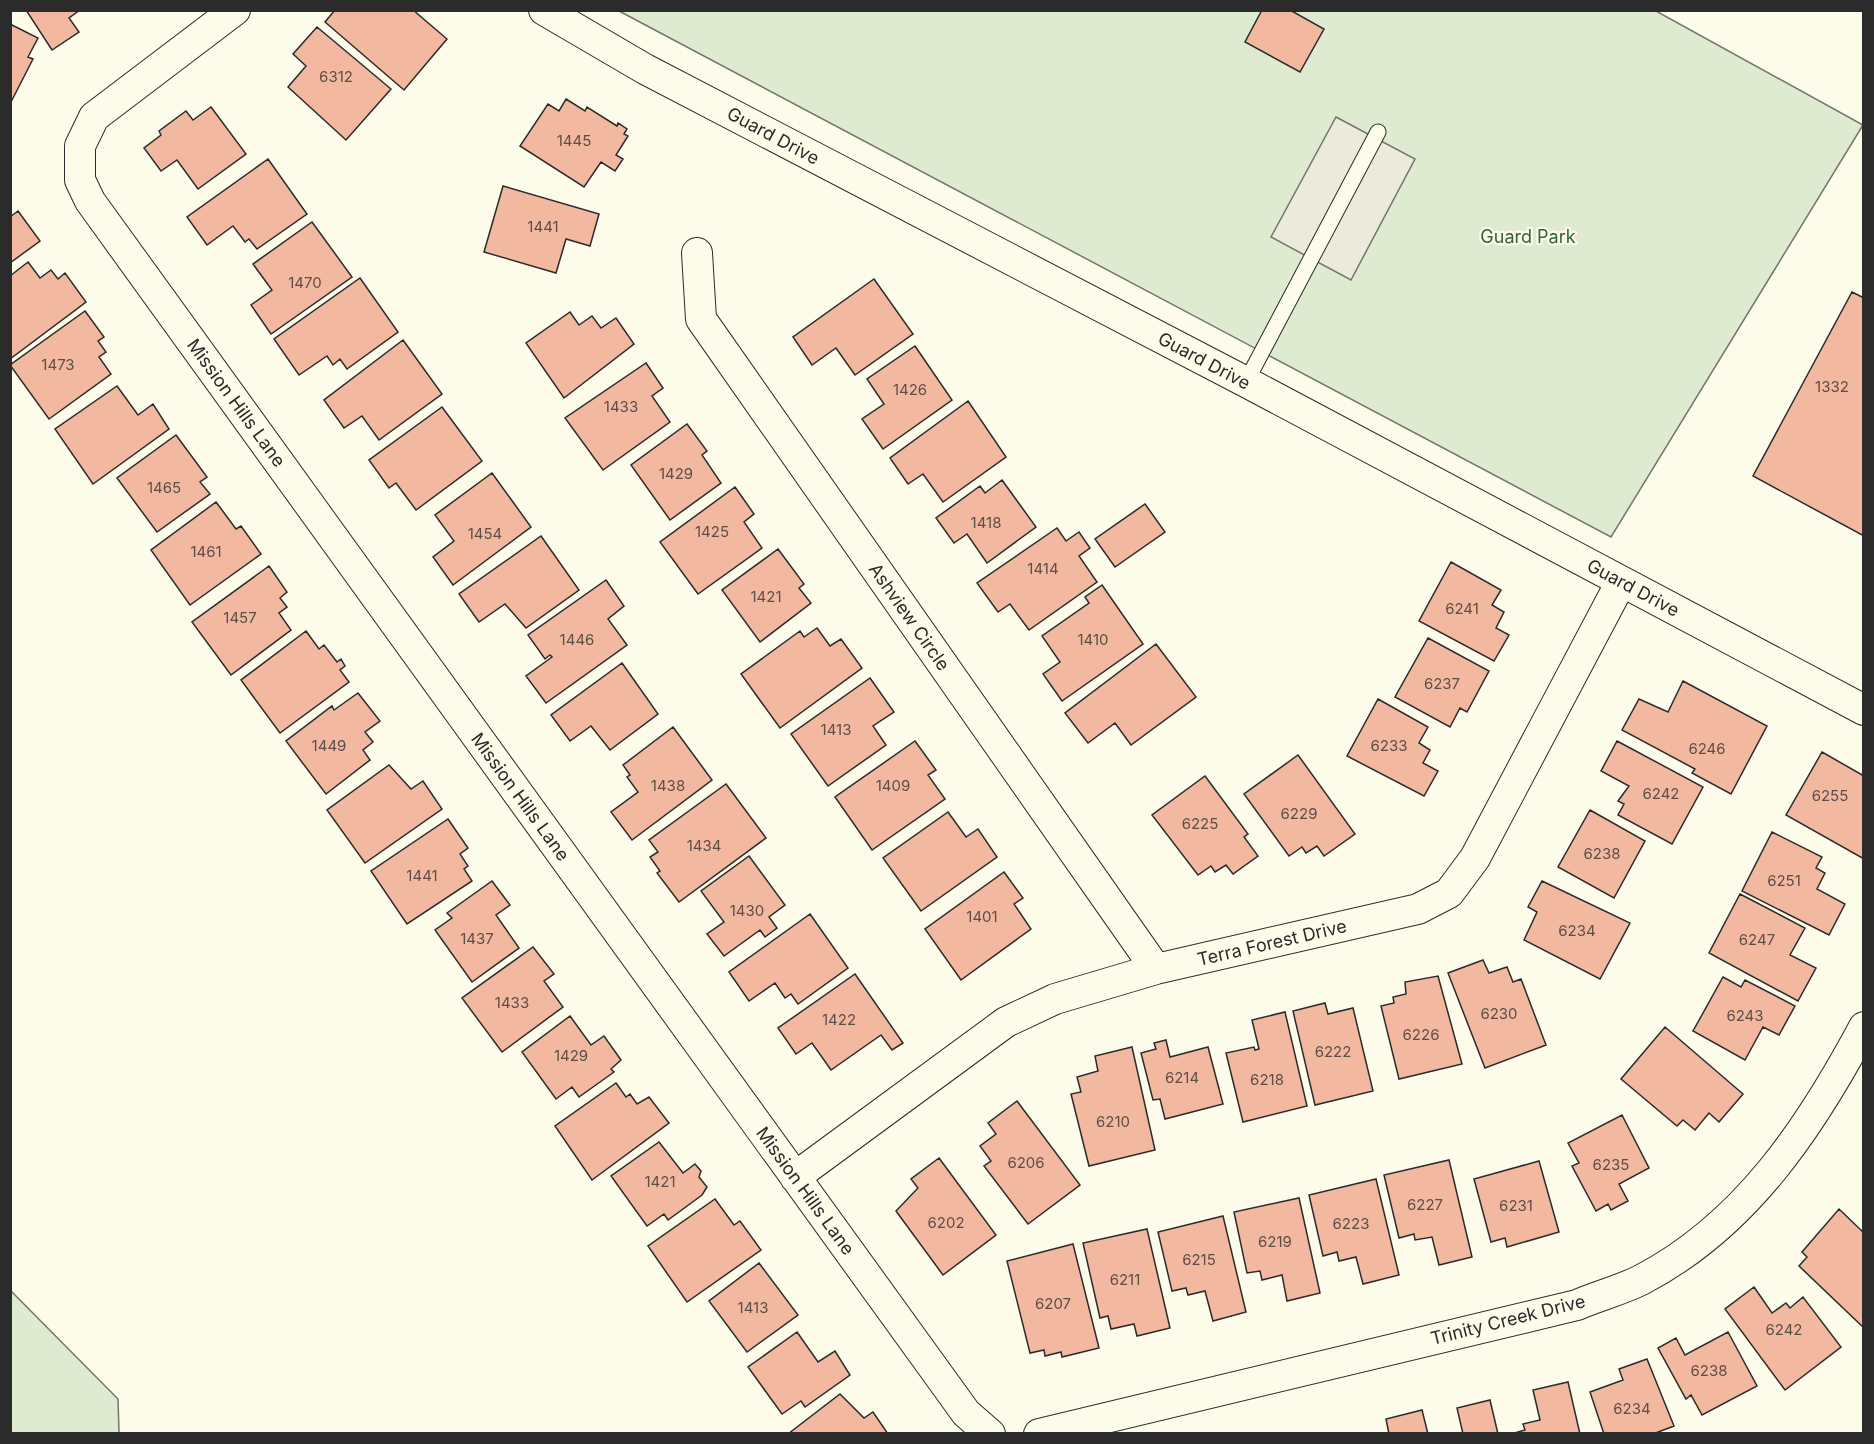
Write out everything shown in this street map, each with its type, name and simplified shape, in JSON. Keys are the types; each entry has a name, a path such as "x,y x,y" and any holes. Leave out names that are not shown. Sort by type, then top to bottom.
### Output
{"street":[{"name":"Mission Hills Lane","path":"234,10 94,117 80,146 80,180 90,201 966,1413 990,1434"},
{"name":"Guard Drive","path":"544,10 645,69 1246,382 1863,710"},
{"name":"Ashview Circle","path":"697,252 700,319 1156,969"},
{"name":"Terra Forest Drive","path":"795,1177 1006,1022 1055,999 1156,969 1418,909 1449,893 1475,858 1621,582"},
{"name":"Trinity Creek Drive","path":"1039,1434 1577,1305 1641,1280 1712,1234 1779,1164 1832,1087 1863,1028"}],"lane":[{"path":"1246,382 1378,132"}],"green space":[{"name":"Guard Park","path":"619,11 1656,11 1863,125 1611,537"},
{"path":"11,1291 118,1399 119,1433 11,1433"}],"shaded area":[{"path":"1336,117 1415,159 1351,280 1271,237"}],"building":[{"path":"26,10 80,10 69,18 79,32 52,50"},
{"path":"335,10 413,10 447,39 404,90 325,22"},
{"path":"1262,10 1290,10 1324,29 1300,72 1245,42"},
{"path":"10,24 38,38 28,57 33,59 11,102"},
{"path":"317,27 391,89 346,140 288,87 306,66 293,54"},
{"path":"566,99 585,111 587,107 617,126 618,123 627,129 624,134 628,136 616,155 623,159 615,171 601,162 584,187 520,146 548,104 559,111"},
{"path":"211,107 246,154 198,189 177,160 161,171 144,148 161,135 159,131 186,111 193,120"},
{"path":"268,159 307,214 257,249 249,239 245,242 233,226 207,245 187,217"},
{"path":"503,186 599,214 590,246 566,239 556,273 484,252"},
{"path":"18,211 40,241 10,263 10,217"},
{"path":"312,222 352,277 271,334 251,305 272,290 253,264"},
{"path":"28,262 40,278 51,270 58,279 65,273 86,302 10,359 10,276"},
{"path":"360,278 398,332 347,369 340,359 333,365 327,356 299,375 274,339"},
{"path":"874,279 913,334 855,375 836,348 812,365 793,337"},
{"path":"1852,292 1864,298 1864,536 1753,476"},
{"path":"85,311 104,337 98,341 106,352 99,357 111,374 49,419 10,365"},
{"path":"570,312 579,325 592,316 601,328 616,318 634,344 564,398 526,343"},
{"path":"403,340 442,394 379,440 362,416 344,428 324,400"},
{"path":"915,346 952,400 883,449 862,419 884,404 867,379"},
{"path":"646,363 663,388 652,396 670,422 603,470 565,418"},
{"path":"117,386 138,415 153,404 169,429 93,484 55,429"},
{"path":"968,401 1006,457 943,502 923,474 908,484 890,458"},
{"path":"442,407 482,461 416,510 396,483 389,488 369,460"},
{"path":"687,424 707,451 702,455 721,483 670,520 631,465"},
{"path":"176,435 207,477 200,482 210,494 157,532 117,478"},
{"path":"492,473 531,527 453,585 433,557 454,541 435,515"},
{"path":"1002,480 1036,527 987,563 967,534 954,543 936,518 980,486 985,493"},
{"path":"735,487 754,514 744,522 762,548 698,594 660,542"},
{"path":"216,502 236,529 241,526 261,554 190,605 151,550"},
{"path":"1145,504 1165,532 1115,567 1095,539"},
{"path":"1057,528 1066,541 1079,532 1090,548 1079,556 1097,582 1029,630 1010,604 998,612 977,583"},
{"path":"541,536 579,590 526,628 505,604 479,622 459,594"},
{"path":"778,549 804,584 799,588 811,603 760,642 722,590"},
{"path":"1451,562 1501,590 1492,605 1504,612 1496,628 1509,635 1494,661 1419,621"},
{"path":"269,566 287,592 280,598 287,607 279,613 291,630 231,675 192,622"},
{"path":"606,580 624,606 608,619 627,645 546,703 526,676 552,657 550,655 545,659 528,635"},
{"path":"1102,585 1143,644 1062,701 1043,674 1060,662 1042,636 1089,603 1085,597"},
{"path":"817,628 830,646 841,639 862,668 780,728 741,674 800,631 804,637"},
{"path":"306,631 319,649 324,645 337,662 341,659 345,666 340,670 349,682 280,733 241,680"},
{"path":"1428,638 1489,671 1467,712 1460,708 1450,727 1395,697"},
{"path":"1156,644 1196,697 1131,745 1115,723 1088,743 1065,713"},
{"path":"622,663 658,714 610,750 591,726 570,741 551,715"},
{"path":"870,678 894,712 873,726 886,745 828,786 791,734"},
{"path":"1683,681 1767,726 1731,794 1692,773 1695,769 1622,730 1639,699 1668,712"},
{"path":"358,693 380,721 365,732 373,742 363,750 370,760 326,794 286,741 332,706 334,710"},
{"path":"1378,699 1428,727 1419,743 1430,750 1423,763 1438,771 1424,796 1347,756"},
{"path":"673,727 712,780 632,840 611,812 638,792 627,777 630,775 623,765"},
{"path":"915,741 936,770 928,775 945,799 872,850 835,797"},
{"path":"1617,741 1703,787 1672,844 1618,815 1624,804 1618,801 1629,786 1601,771"},
{"path":"1822,752 1864,776 1864,859 1786,815"},
{"path":"1298,755 1355,834 1324,856 1317,846 1306,853 1302,847 1289,856 1244,794"},
{"path":"389,765 411,789 423,781 442,809 365,863 327,810"},
{"path":"1205,776 1248,834 1244,837 1258,856 1233,874 1226,865 1215,872 1211,866 1198,875 1152,815"},
{"path":"726,784 766,838 679,902 657,873 660,871 650,857 658,852 649,840"},
{"path":"1590,810 1645,841 1614,898 1558,867"},
{"path":"948,812 966,837 978,829 997,857 921,911 883,858"},
{"path":"448,819 468,848 460,854 468,866 464,869 472,881 407,924 371,871"},
{"path":"1772,832 1822,857 1816,868 1825,873 1817,889 1845,904 1829,935 1742,891"},
{"path":"749,856 785,905 769,917 777,928 765,937 760,930 724,956 707,934 724,922 701,891"},
{"path":"1004,872 1023,898 1014,904 1031,929 961,980 925,929"},
{"path":"492,881 510,905 496,915 519,948 472,982 435,930 452,918 447,913"},
{"path":"1542,881 1630,923 1600,979 1524,940 1537,912 1528,907"},
{"path":"1740,894 1805,928 1790,955 1816,968 1798,1001 1709,953"},
{"path":"810,914 848,968 798,1004 791,994 785,998 775,983 749,1001 729,972"},
{"path":"533,947 554,974 544,981 563,1007 502,1052 462,998"},
{"path":"1483,960 1489,973 1507,967 1513,982 1521,979 1546,1045 1485,1068 1448,973"},
{"path":"855,974 903,1043 892,1050 881,1035 831,1070 812,1043 796,1054 778,1028"},
{"path":"1438,976 1462,1064 1399,1079 1381,1006 1394,1003 1393,997 1406,994 1405,982"},
{"path":"1723,977 1741,987 1745,980 1795,1006 1779,1035 1763,1027 1745,1060 1693,1031"},
{"path":"1325,1003 1328,1014 1353,1008 1373,1091 1315,1105 1293,1011"},
{"path":"1285,1012 1307,1106 1243,1122 1226,1053 1254,1047 1255,1050 1259,1049 1252,1020"},
{"path":"570,1016 591,1045 604,1036 621,1060 611,1069 614,1072 579,1097 572,1087 556,1099 522,1052"},
{"path":"1665,1027 1743,1094 1719,1122 1709,1113 1695,1130 1683,1120 1677,1126 1621,1079"},
{"path":"1166,1040 1170,1057 1208,1047 1223,1104 1165,1119 1160,1099 1153,1100 1141,1053 1156,1049 1154,1043"},
{"path":"1132,1047 1155,1150 1089,1166 1071,1094 1081,1092 1077,1077 1098,1071 1095,1056"},
{"path":"616,1083 626,1097 630,1094 637,1104 649,1097 669,1123 592,1180 555,1126"},
{"path":"1017,1101 1080,1185 1028,1224 984,1166 991,1161 980,1146 996,1134 988,1123"},
{"path":"1622,1115 1649,1168 1619,1184 1628,1201 1611,1210 1608,1204 1596,1211 1572,1166 1579,1163 1568,1143"},
{"path":"659,1142 683,1173 695,1164 701,1171 699,1177 707,1187 702,1195 668,1220 664,1214 647,1226 611,1176"},
{"path":"939,1158 996,1235 943,1275 896,1211 918,1188 911,1179"},
{"path":"1449,1160 1472,1257 1439,1265 1432,1237 1415,1240 1414,1234 1399,1238 1384,1175"},
{"path":"1539,1161 1559,1232 1507,1247 1505,1238 1491,1242 1474,1179"},
{"path":"1376,1179 1399,1275 1363,1284 1356,1257 1339,1261 1337,1252 1323,1256 1309,1195"},
{"path":"1299,1198 1320,1293 1287,1301 1282,1275 1262,1280 1260,1271 1247,1273 1234,1212"},
{"path":"715,1199 734,1225 740,1221 761,1250 687,1302 648,1246"},
{"path":"1839,1209 1864,1233 1864,1328 1799,1266 1807,1257 1802,1252"},
{"path":"1223,1216 1246,1312 1213,1321 1205,1291 1188,1295 1186,1288 1172,1291 1158,1232"},
{"path":"1147,1229 1170,1328 1137,1336 1134,1324 1111,1329 1108,1316 1100,1318 1083,1243"},
{"path":"1073,1244 1099,1348 1062,1357 1061,1352 1045,1356 1044,1350 1030,1353 1007,1261"},
{"path":"759,1263 798,1315 747,1352 709,1301"},
{"path":"1754,1287 1772,1313 1786,1303 1790,1308 1803,1297 1841,1347 1785,1390 1725,1309"},
{"path":"797,1332 818,1362 835,1351 850,1375 805,1407 801,1401 782,1414 748,1367"},
{"path":"1728,1332 1757,1386 1702,1415 1691,1395 1686,1399 1658,1348 1676,1338 1685,1355"},
{"path":"1647,1359 1674,1426 1653,1434 1604,1434 1590,1392 1623,1380 1619,1369"},
{"path":"1568,1382 1580,1434 1511,1434 1525,1430 1523,1424 1540,1420 1533,1390"},
{"path":"840,1394 864,1418 873,1412 888,1434 788,1434"},
{"path":"1490,1400 1498,1434 1463,1434 1457,1408"},
{"path":"1422,1410 1428,1434 1389,1434 1386,1419"}]}
